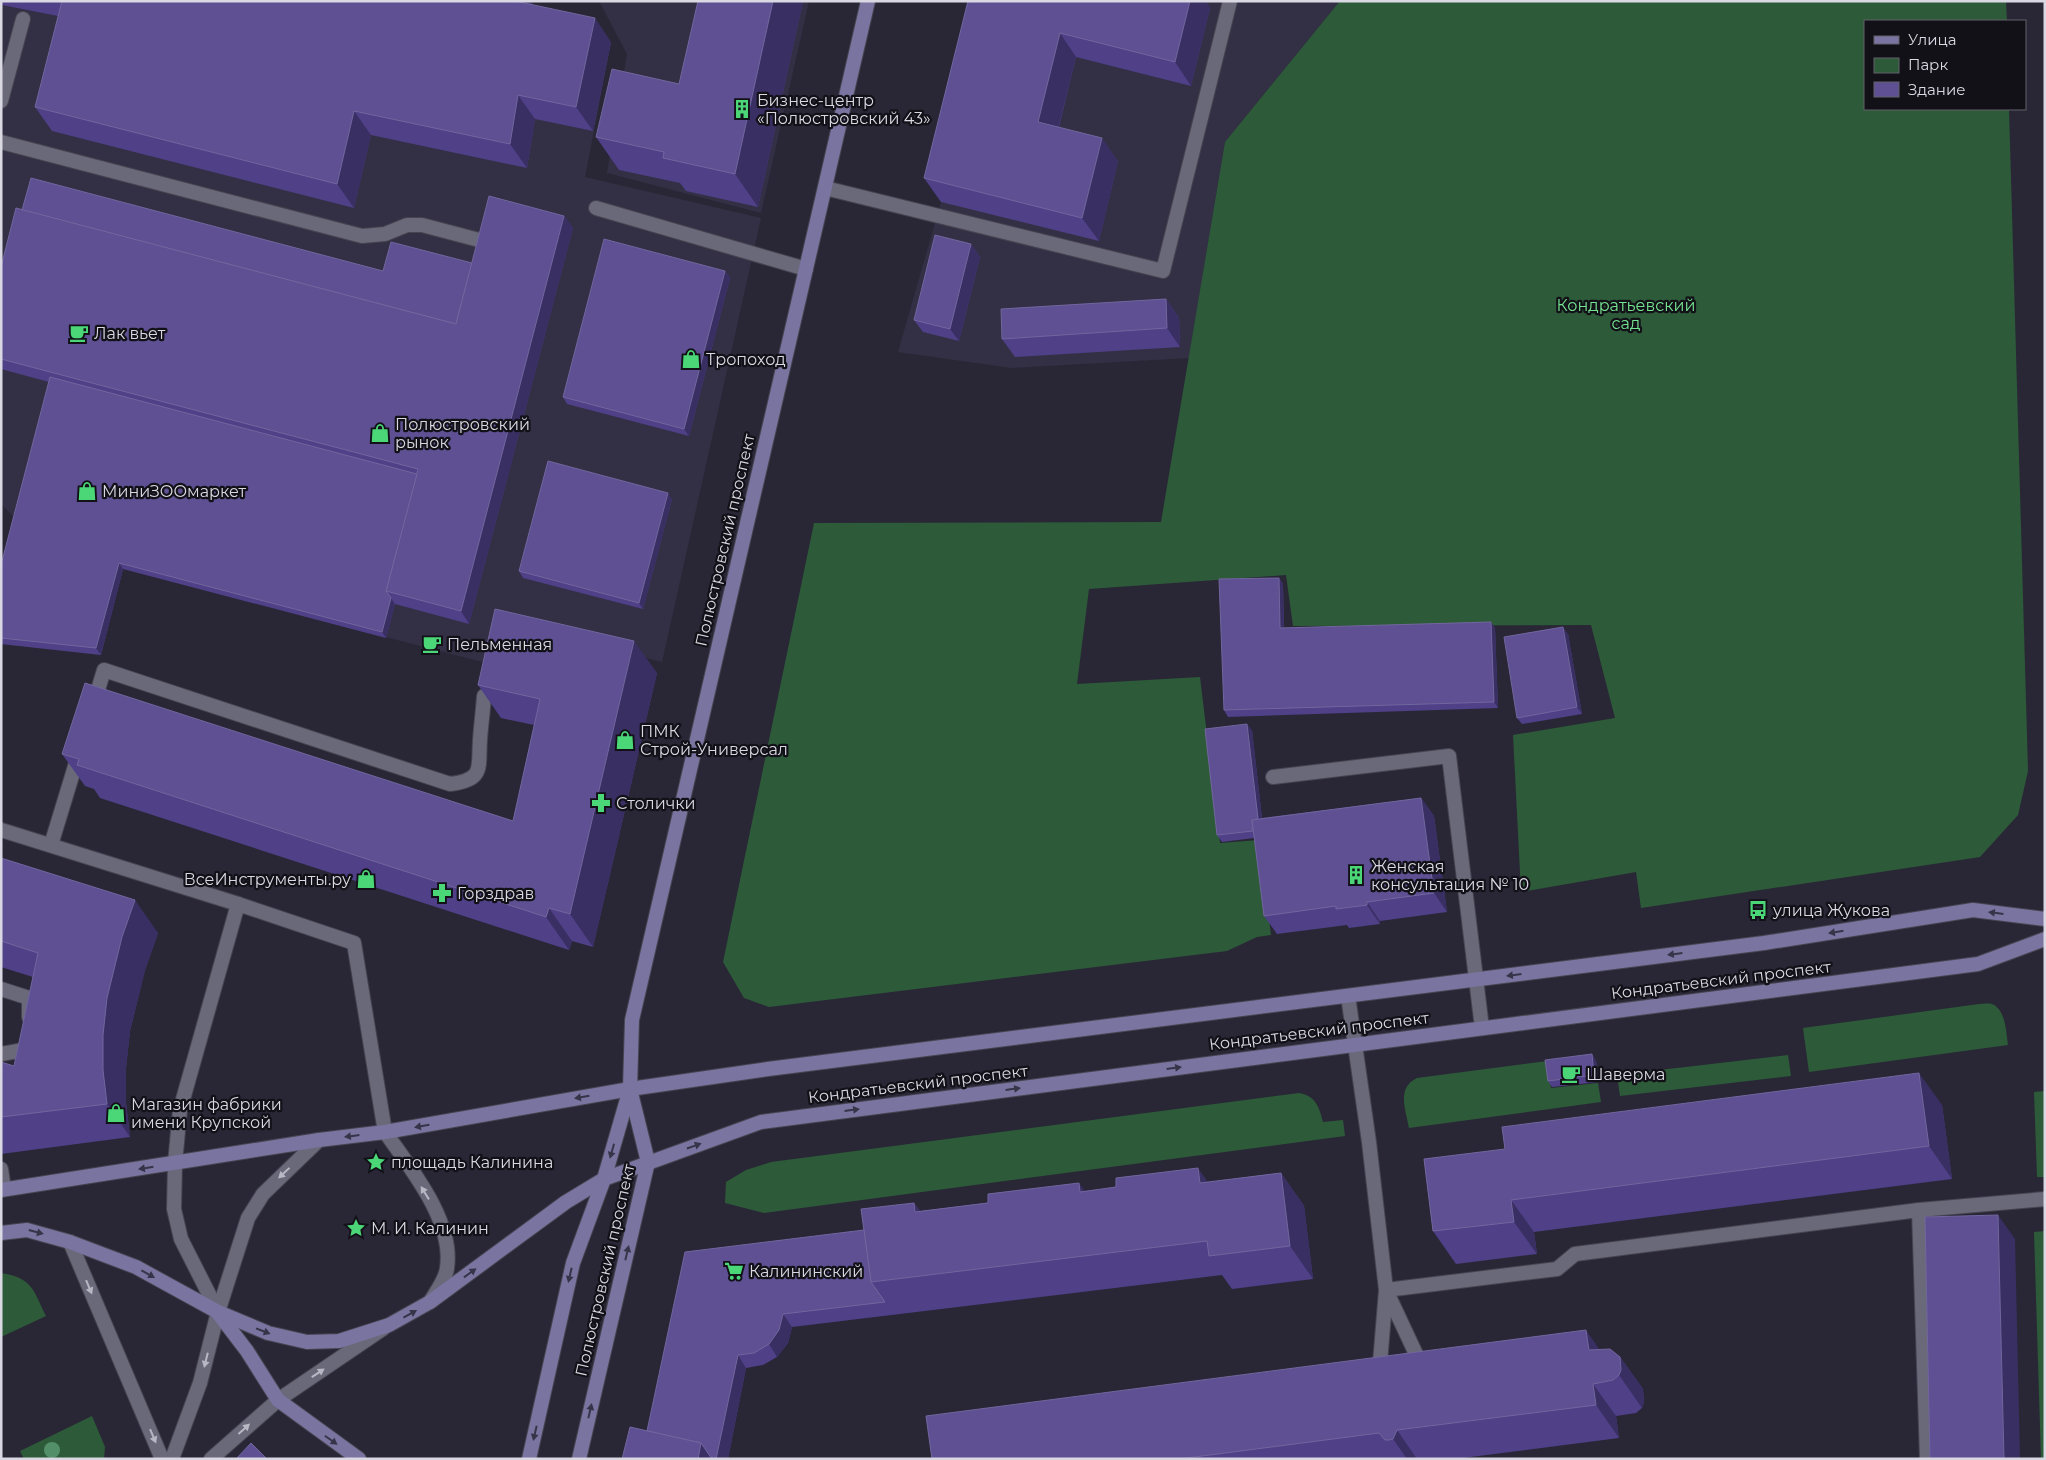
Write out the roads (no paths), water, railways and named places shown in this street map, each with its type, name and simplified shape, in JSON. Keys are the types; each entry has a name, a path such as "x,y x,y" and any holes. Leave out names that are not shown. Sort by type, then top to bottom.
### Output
{"main road":[{"name":"Полюстровский проспект","path":"530,1459 573,1262 604,1179 630,1088 632,1020 868,1"},
{"name":"Кондратьевский проспект","path":"630,1088 1764,943 1973,910 2045,919"},
{"name":"Кондратьевский проспект","path":"604,1179 761,1122 1978,964 2045,939"},
{"name":"Полюстровский проспект","path":"579,1459 648,1162 630,1088"},
{"path":"2,1190 319,1140 385,1132 630,1088"},
{"path":"1,1233 27,1230 70,1242 136,1267 218,1312 268,1333 307,1342 340,1341 389,1325 430,1302 566,1202 604,1179"},
{"path":"218,1312 247,1351 278,1400 359,1459"}],"street":[{"path":"825,188 1163,271 1230,1"},
{"path":"1,101 23,19"},
{"path":"1,142 362,236 385,234 407,226 422,226 479,240"},
{"path":"596,208 806,269"},
{"path":"90,716 104,670 450,784 463,782 474,776 481,763 480,743 484,696"},
{"path":"51,845 81,744"},
{"path":"1273,777 1449,756 1482,1028"},
{"path":"1,830 238,904 354,943 385,1132 430,1199 447,1240 447,1270 430,1302"},
{"path":"218,1312 181,1239 174,1209 175,1163 180,1110 238,904"},
{"path":"1,989 29,998 29,1049 1,1054"},
{"path":"1348,996 1369,1142 1386,1290 1378,1378 1379,1386"},
{"path":"172,1459 200,1383 218,1312 248,1218 263,1194 319,1140"},
{"path":"1,1169 2,1190"},
{"path":"1386,1290 1557,1269 1575,1254 1919,1210 2045,1199"},
{"path":"1919,1210 1927,1459"},
{"path":"70,1242 162,1459"},
{"path":"1386,1290 1424,1372 1425,1380"},
{"path":"210,1459 278,1400 389,1325"}],"place":[{"name":"Бизнес-центр «Полюстровский 43»","path":"742,109"},
{"name":"Лак вьет","path":"79,333"},
{"name":"Тропоход","path":"691,359"},
{"name":"Полюстровский рынок","path":"380,433"},
{"name":"МиниЗООмаркет","path":"87,491"},
{"name":"Пельменная","path":"432,644"},
{"name":"ПМК Строй-Универсал","path":"625,740"},
{"name":"Столички","path":"601,803"},
{"name":"Женская консультация № 10","path":"1356,875"},
{"name":"ВсеИнструменты.ру","path":"366,879"},
{"name":"Горздрав","path":"442,893"},
{"name":"улица Жукова","path":"1758,910"},
{"name":"Шаверма","path":"1571,1074"},
{"name":"Магазин фабрики имени Крупской","path":"116,1113"},
{"name":"площадь Калинина","path":"376,1162"},
{"name":"М. И. Калинин","path":"356,1228"},
{"name":"Калининский","path":"734,1271"}],"park label":[{"name":"Кондратьевский сад","path":"1626,314"}]}
